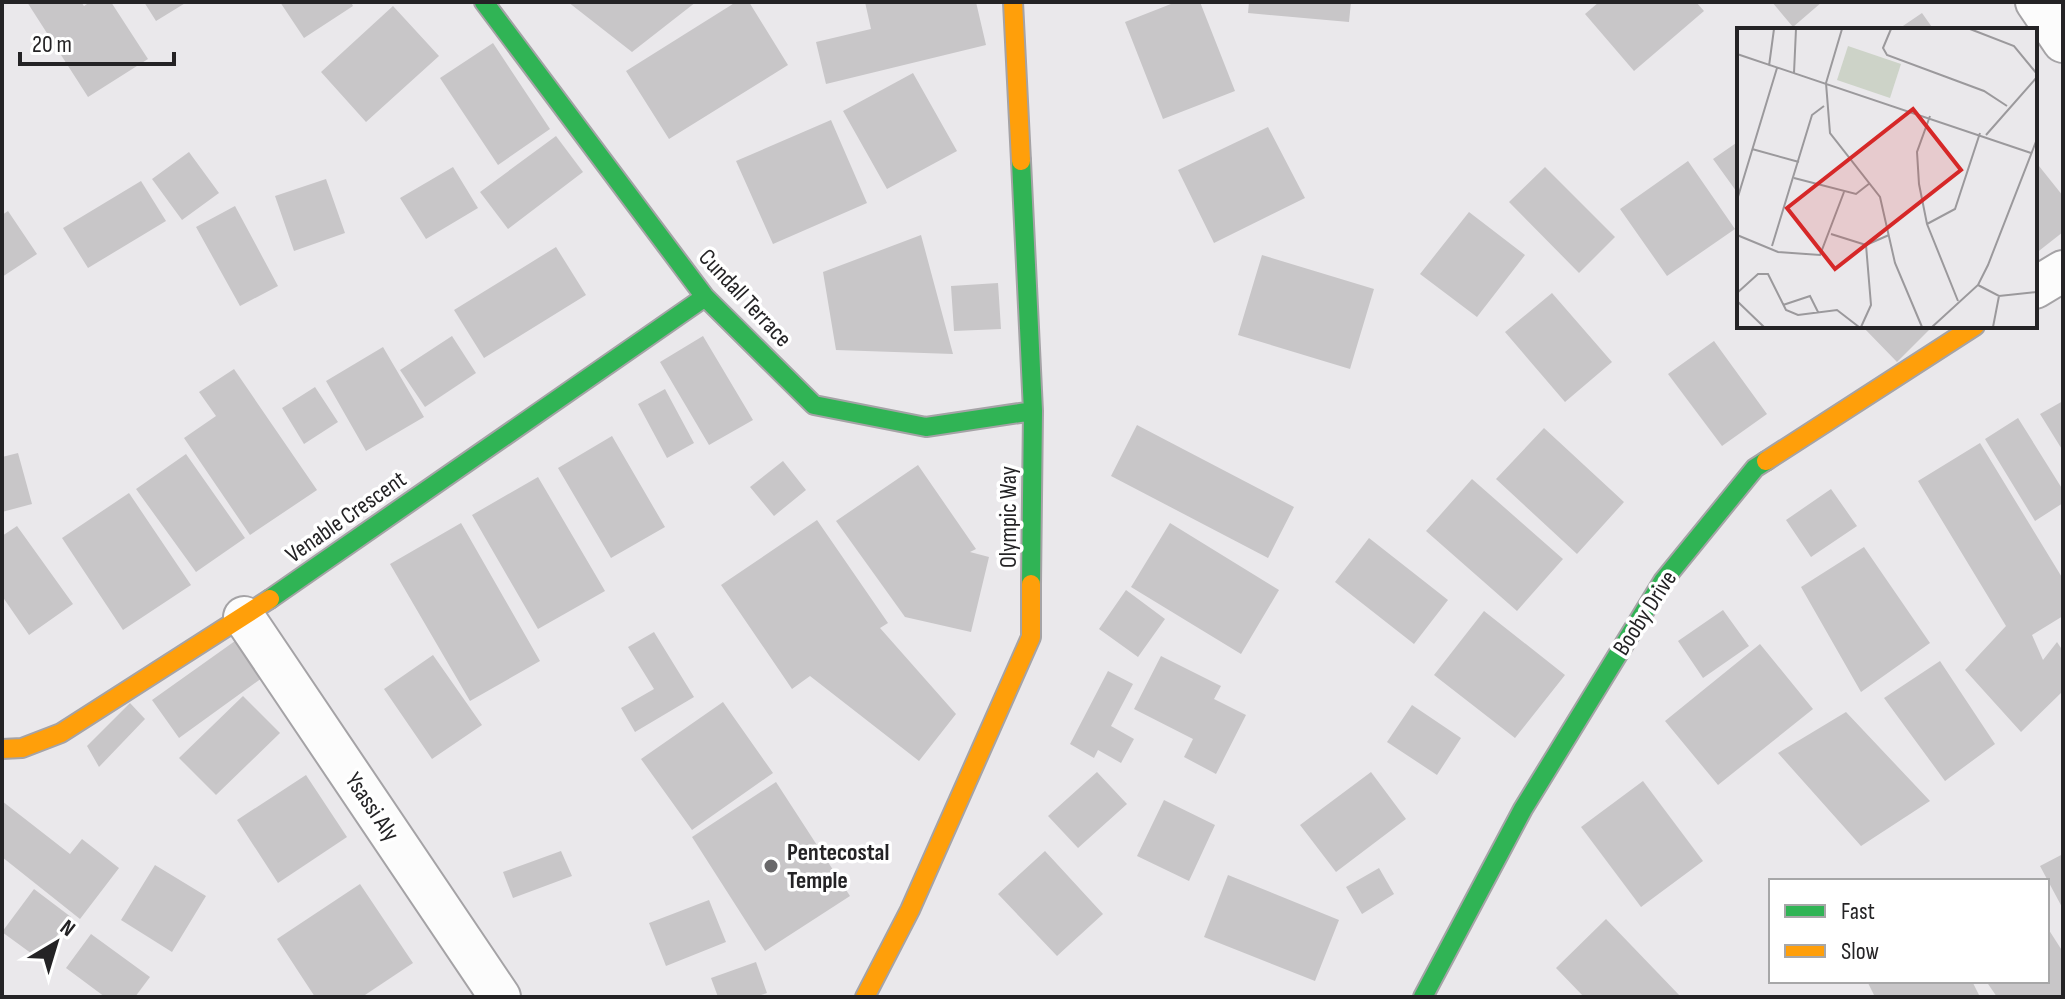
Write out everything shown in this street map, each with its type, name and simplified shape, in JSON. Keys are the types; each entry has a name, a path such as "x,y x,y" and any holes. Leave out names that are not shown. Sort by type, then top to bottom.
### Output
{"street":[{"name":"Cundall Terrace","path":"484,2 705,297 814,405 926,427 1033,411"},
{"name":"Olympic Way","path":"865,997 910,910 1031,637 1033,411 1013,2"},
{"path":"2036,2 2063,42"},
{"path":"2037,287 2063,271"},
{"name":"Venable Crescent","path":"2,749 22,748 61,733 244,617 705,297"},
{"name":"Booby Drive","path":"1423,997 1523,809 1663,581 1755,468 1972,328"},
{"name":"Ysassi Aly","path":"244,617 500,997"}],"building":[{"path":"27,2 81,2 84,6 90,2 111,2 148,59 88,97"},
{"path":"144,2 187,2 156,21"},
{"path":"280,2 351,2 353,6 304,38"},
{"path":"568,2 696,2 632,52"},
{"path":"736,2 749,2 788,65 669,139 626,71"},
{"path":"865,2 976,2 986,45 826,84 816,42 871,29"},
{"path":"1176,2 1200,2 1235,91 1163,119 1125,22"},
{"path":"1249,2 1351,2 1349,22 1248,13"},
{"path":"1599,2 1696,2 1704,11 1634,71 1585,14"},
{"path":"1772,2 1822,2 1793,27"},
{"path":"393,6 439,56 366,122 321,72"},
{"path":"1922,13 1933,28 1900,28"},
{"path":"493,43 550,129 498,165 440,78"},
{"path":"913,73 957,151 887,189 843,111"},
{"path":"831,120 867,203 773,244 736,161"},
{"path":"1268,127 1305,198 1214,243 1178,170"},
{"path":"556,136 583,172 508,229 480,192"},
{"path":"1737,142 1737,192 1713,159"},
{"path":"189,152 219,193 182,220 152,179"},
{"path":"1688,161 1735,229 1667,276 1620,209"},
{"path":"2037,164 2063,196 2063,232 2037,252"},
{"path":"453,167 478,208 426,239 400,198"},
{"path":"1545,167 1615,237 1579,273 1509,202"},
{"path":"326,179 345,233 294,251 275,196"},
{"path":"141,181 166,221 88,268 63,228"},
{"path":"235,206 278,286 240,306 196,227"},
{"path":"8,211 37,254 2,277 2,215"},
{"path":"1469,212 1525,255 1477,317 1420,274"},
{"path":"921,235 953,354 836,350 823,272"},
{"path":"556,247 586,295 484,358 454,310"},
{"path":"1262,255 1374,289 1350,369 1238,335"},
{"path":"998,283 1001,329 954,331 951,286"},
{"path":"1552,293 1612,362 1565,402 1505,332"},
{"path":"1864,328 1931,328 1897,362"},
{"path":"452,336 476,373 425,407 400,370"},
{"path":"703,336 753,420 709,445 660,362"},
{"path":"1714,341 1767,414 1722,446 1668,374"},
{"path":"383,347 424,417 366,451 326,381"},
{"path":"234,369 317,490 250,535 184,438 216,416 199,392"},
{"path":"315,387 338,422 304,444 282,408"},
{"path":"665,389 694,443 667,458 638,404"},
{"path":"2063,401 2063,451 2040,414"},
{"path":"2018,418 2063,490 2063,503 2035,521 1985,439"},
{"path":"1137,425 1294,507 1268,558 1111,476"},
{"path":"1544,428 1624,502 1577,554 1496,479"},
{"path":"612,436 665,527 611,558 558,468"},
{"path":"1980,443 2063,579 2063,616 2032,635 2043,660 2057,642 2063,651 2063,691 2021,732 1965,670 2006,626 1918,481"},
{"path":"18,453 32,504 2,512 2,457"},
{"path":"186,454 245,538 196,572 136,489"},
{"path":"783,461 806,490 774,516 750,487"},
{"path":"918,465 976,549 970,552 989,557 971,632 905,617 836,521"},
{"path":"538,477 605,591 538,629 472,515"},
{"path":"1472,479 1563,559 1517,611 1426,531"},
{"path":"1831,489 1857,526 1811,557 1786,520"},
{"path":"129,493 191,585 123,630 62,538"},
{"path":"817,520 888,623 880,628 956,714 919,761 810,676 792,689 721,585"},
{"path":"461,523 540,661 470,701 390,564"},
{"path":"1170,523 1279,590 1241,654 1131,587"},
{"path":"17,526 73,604 29,635 2,596 2,536"},
{"path":"1369,538 1448,600 1414,644 1335,582"},
{"path":"1864,547 1930,643 1861,692 1801,587"},
{"path":"1126,590 1165,619 1138,657 1099,629"},
{"path":"1723,610 1749,646 1703,678 1678,641"},
{"path":"1484,611 1565,675 1515,738 1434,675"},
{"path":"654,632 694,697 635,732 621,708 654,689 628,647"},
{"path":"235,641 262,678 179,738 152,700"},
{"path":"1760,644 1813,709 1718,785 1665,721"},
{"path":"433,655 482,725 432,759 384,689"},
{"path":"1161,656 1221,686 1214,699 1246,715 1216,774 1184,757 1193,739 1134,709"},
{"path":"1940,661 1995,744 1945,781 1884,698"},
{"path":"1108,671 1133,684 1111,726 1134,739 1121,763 1098,750 1094,758 1070,744"},
{"path":"243,696 280,733 216,795 179,758"},
{"path":"723,702 773,773 692,830 641,759"},
{"path":"130,703 145,719 99,767 87,746"},
{"path":"1412,705 1461,738 1437,775 1387,742"},
{"path":"1846,712 1930,801 1861,846 1778,753"},
{"path":"1097,772 1127,804 1078,848 1048,816"},
{"path":"1371,772 1406,819 1336,872 1300,825"},
{"path":"306,775 347,837 278,883 237,820"},
{"path":"1643,781 1703,861 1641,907 1581,827"},
{"name":"Pentecostal Temple","path":"776,782 850,896 765,951 692,837"},
{"path":"1164,800 1215,825 1189,881 1137,856"},
{"path":"2,801 70,854 82,839 119,868 80,919 2,857"},
{"path":"561,851 572,876 513,898 503,872"},
{"path":"1045,851 1103,914 1057,956 998,894"},
{"path":"2063,854 2063,909 2049,879 2040,866"},
{"path":"155,865 206,896 172,952 121,920"},
{"path":"1379,868 1394,894 1362,914 1346,887"},
{"path":"1228,875 1339,920 1315,981 1204,937"},
{"path":"360,884 413,963 362,997 315,997 277,939"},
{"path":"34,889 71,917 39,959 2,932"},
{"path":"709,900 726,942 666,966 649,923"},
{"path":"1606,919 1681,997 1584,997 1556,968"},
{"path":"2049,930 2063,952 2063,997 1997,997 1987,983 2049,983"},
{"path":"91,934 150,977 135,997 105,997 66,968"},
{"path":"756,962 767,993 755,997 718,997 711,978"},
{"path":"1868,983 1973,983 1980,997 1875,997"}],"traffic: fast":[{"path":"484,2 705,297 814,405 926,427 1033,411"},
{"path":"1021,161 1033,411 1031,584"},
{"path":"270,599 705,297"},
{"path":"1423,997 1523,809 1663,581 1755,468 1766,461"}],"traffic: slow":[{"path":"1013,2 1021,161"},
{"path":"1766,461 1972,328"},
{"path":"865,997 910,910 1031,637 1031,584"},
{"path":"2,749 22,748 61,733 270,599"}],"place":[{"name":"Pentecostal Temple","path":"771,866"}]}
